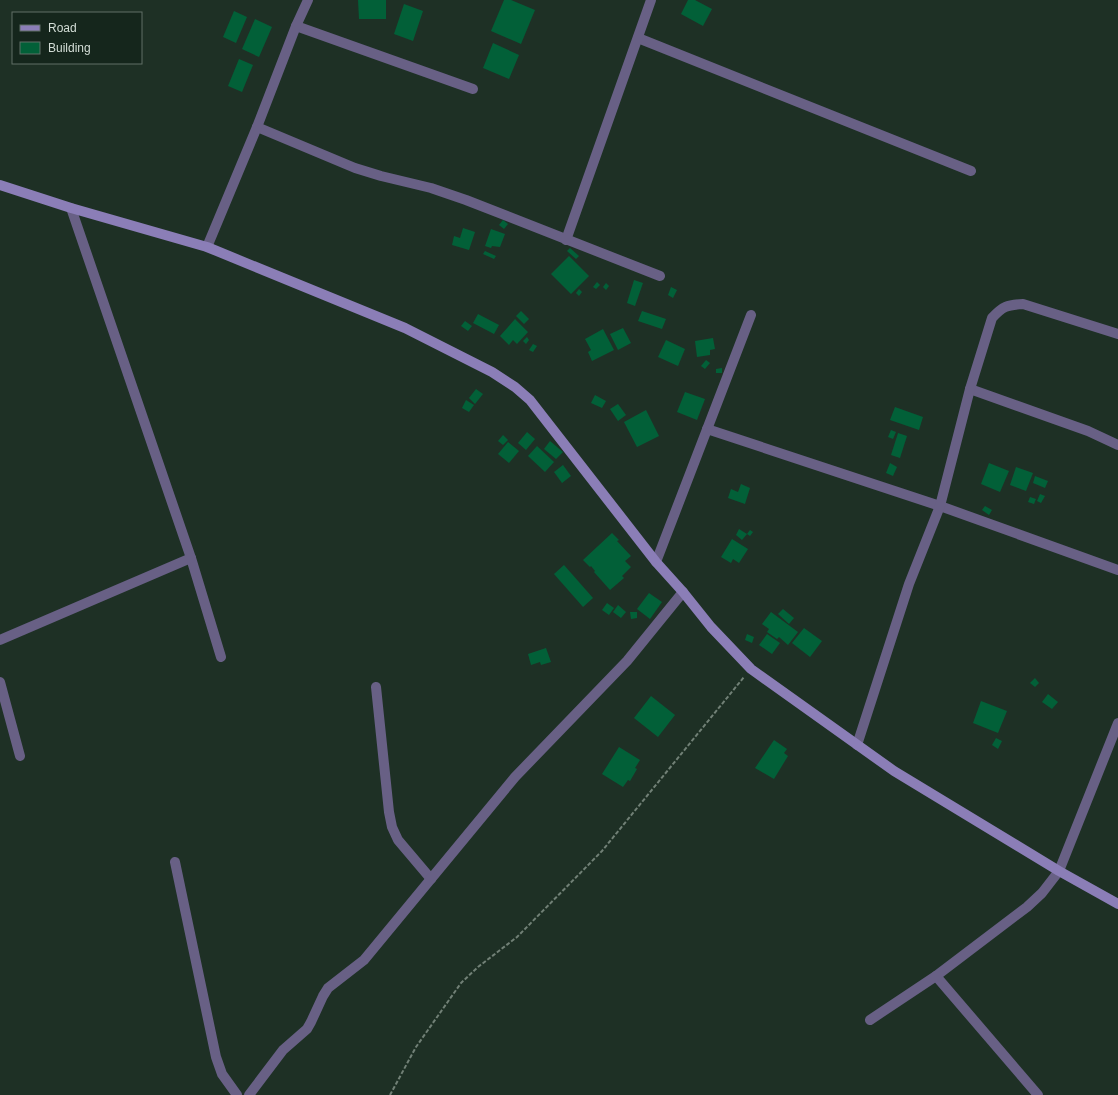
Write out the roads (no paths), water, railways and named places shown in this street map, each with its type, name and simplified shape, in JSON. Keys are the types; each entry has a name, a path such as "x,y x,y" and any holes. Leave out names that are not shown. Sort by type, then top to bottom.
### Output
{"main road":[{"path":"0,185 71,208 207,247 405,328 492,372 515,387 530,400 656,562 711,627 751,669 894,771 1059,871 1118,904"}],"street":[{"path":"207,247 257,127 296,26 308,0"},
{"path":"566,240 651,0"},
{"path":"296,26 473,89"},
{"path":"638,38 971,171"},
{"path":"257,127 355,168 431,188 660,276"},
{"path":"71,208 191,558 221,657"},
{"path":"857,745 909,584 940,506 970,389 992,318 1000,309 1010,304 1023,304 1118,334"},
{"path":"656,562 751,314"},
{"path":"970,389 1088,431 1118,445"},
{"path":"707,429 940,506 1118,570"},
{"path":"0,640 191,558"},
{"path":"249,1095 283,1050 307,1029 312,1022 328,988 364,960 515,777 627,661 682,592"},
{"path":"0,682 20,756"},
{"path":"376,687 389,812 392,827 398,840 431,878"},
{"path":"870,1020 936,976 1027,907 1042,893 1059,871 1118,723"},
{"path":"175,862 216,1057 222,1074 237,1095"},
{"path":"936,976 1038,1095"}]}
